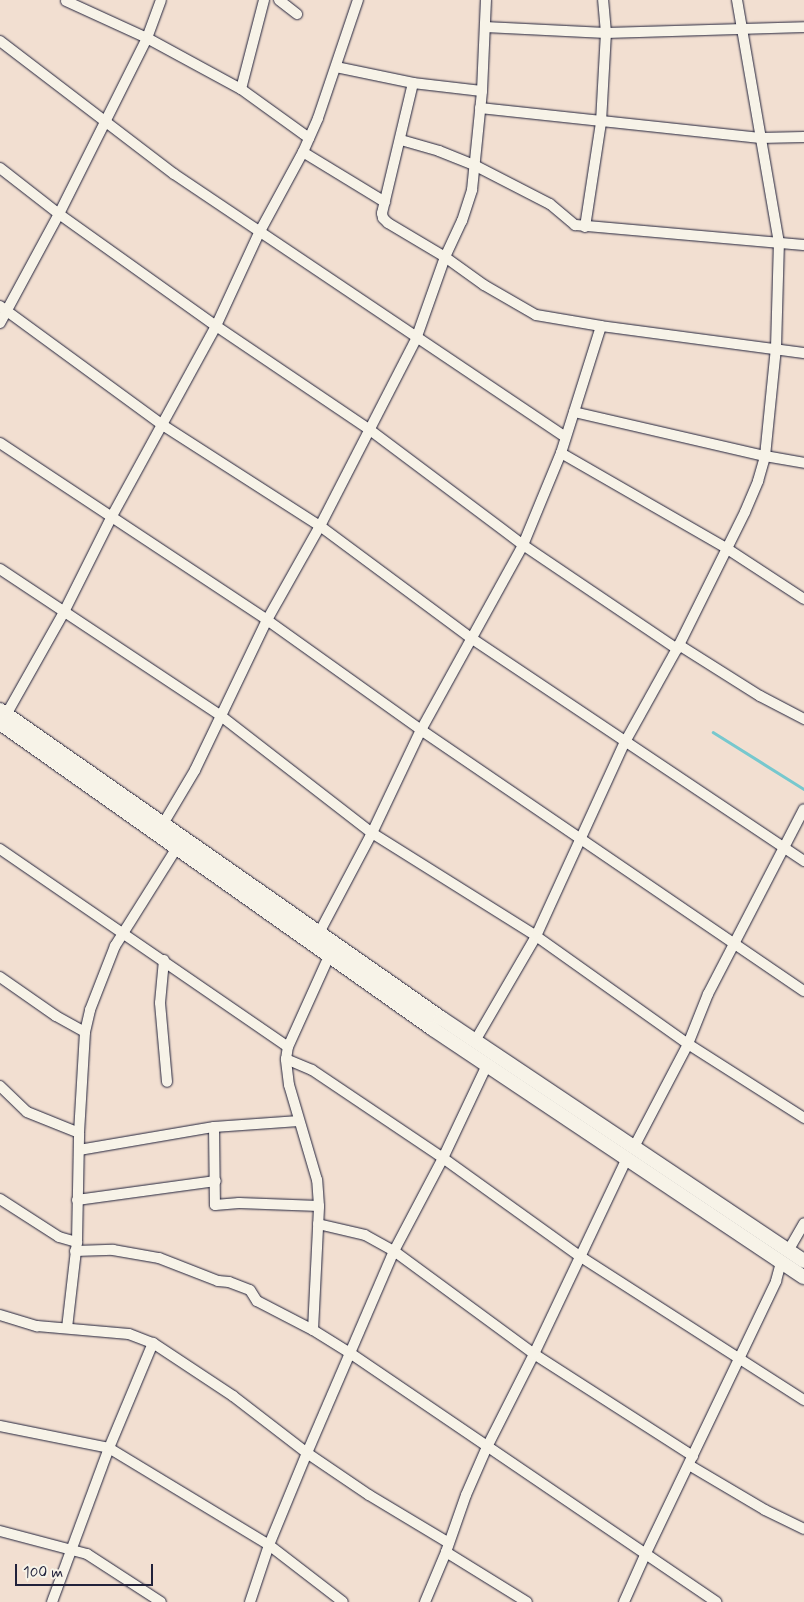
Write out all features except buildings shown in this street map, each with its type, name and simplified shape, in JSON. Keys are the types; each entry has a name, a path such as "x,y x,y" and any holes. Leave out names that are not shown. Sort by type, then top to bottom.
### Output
{"main road":[{"path":"2,716 163,824 475,1041 630,1152 784,1256 804,1277"},
{"path":"2,716 176,849 329,956 487,1065 630,1152"},
{"path":"784,1256 804,1262"}],"street":[{"path":"0,322 3,308 59,214 147,38 161,0"},
{"path":"241,89 264,0"},
{"path":"279,0 297,14"},
{"path":"2,716 64,612 112,516 216,326 259,233 303,152 336,67 358,0"},
{"path":"163,824 195,770 267,620 320,526 416,339 445,257 462,221 472,190 476,166 482,91 486,0"},
{"path":"585,227 601,122 606,33 604,0"},
{"path":"475,1041 536,936 625,742 678,647 758,481 765,456 776,348 779,243 737,0"},
{"path":"66,2 147,38 241,89 309,138"},
{"path":"485,27 606,33 804,27"},
{"path":"0,42 174,174 416,339 565,437"},
{"path":"336,67 413,83 482,91"},
{"path":"413,83 385,202 383,218 388,223 445,257 484,285 536,315 601,326 804,353"},
{"path":"480,108 760,138 804,137"},
{"path":"401,140 476,166 550,204 575,225 804,245"},
{"path":"303,152 385,202"},
{"path":"0,168 59,214 216,326 370,430 523,545 678,647 760,696 804,719"},
{"path":"3,308 161,424 320,526 471,638 804,861"},
{"path":"319,933 372,833 421,730 523,545 561,453 601,326"},
{"path":"574,412 765,456 804,463"},
{"path":"0,443 267,620 421,730 804,991"},
{"path":"561,453 726,548 804,599"},
{"path":"0,569 221,716 372,833 536,936 688,1044 804,1118"},
{"path":"425,1602 448,1548 466,1495 487,1447 534,1354 630,1152 688,1044 708,994 735,945 804,808"},
{"path":"0,849 288,1047"},
{"path":"66,1328 76,1246 79,1133 85,1032 90,1010 115,946 176,849"},
{"path":"313,1330 319,1206 317,1180 289,1084 286,1060 288,1047 329,956"},
{"path":"164,960 160,1003 167,1082"},
{"path":"0,977 56,1016 85,1032"},
{"path":"286,1060 312,1070 443,1158 581,1257 738,1360 804,1400"},
{"path":"250,1602 269,1545 394,1250 443,1158 487,1065"},
{"path":"0,1086 27,1112 79,1133"},
{"path":"79,1150 214,1127 299,1121"},
{"path":"214,1127 215,1205 239,1203 319,1206"},
{"path":"76,1200 216,1181"},
{"path":"0,1199 58,1237 76,1246 160,1258 218,1281 230,1282 250,1290 256,1301 313,1330 350,1353 717,1602"},
{"path":"624,1602 645,1554 776,1281 784,1256 804,1223"},
{"path":"318,1224 365,1234 394,1250 534,1354 765,1510 804,1529"},
{"path":"0,1315 37,1326 129,1334 153,1343 233,1396 307,1453 527,1602"},
{"path":"52,1602 110,1448 153,1343"},
{"path":"0,1426 110,1448 269,1545 342,1602"},
{"path":"0,1531 87,1554 161,1602"}],"waterway":[{"path":"713,732 804,789"}]}
